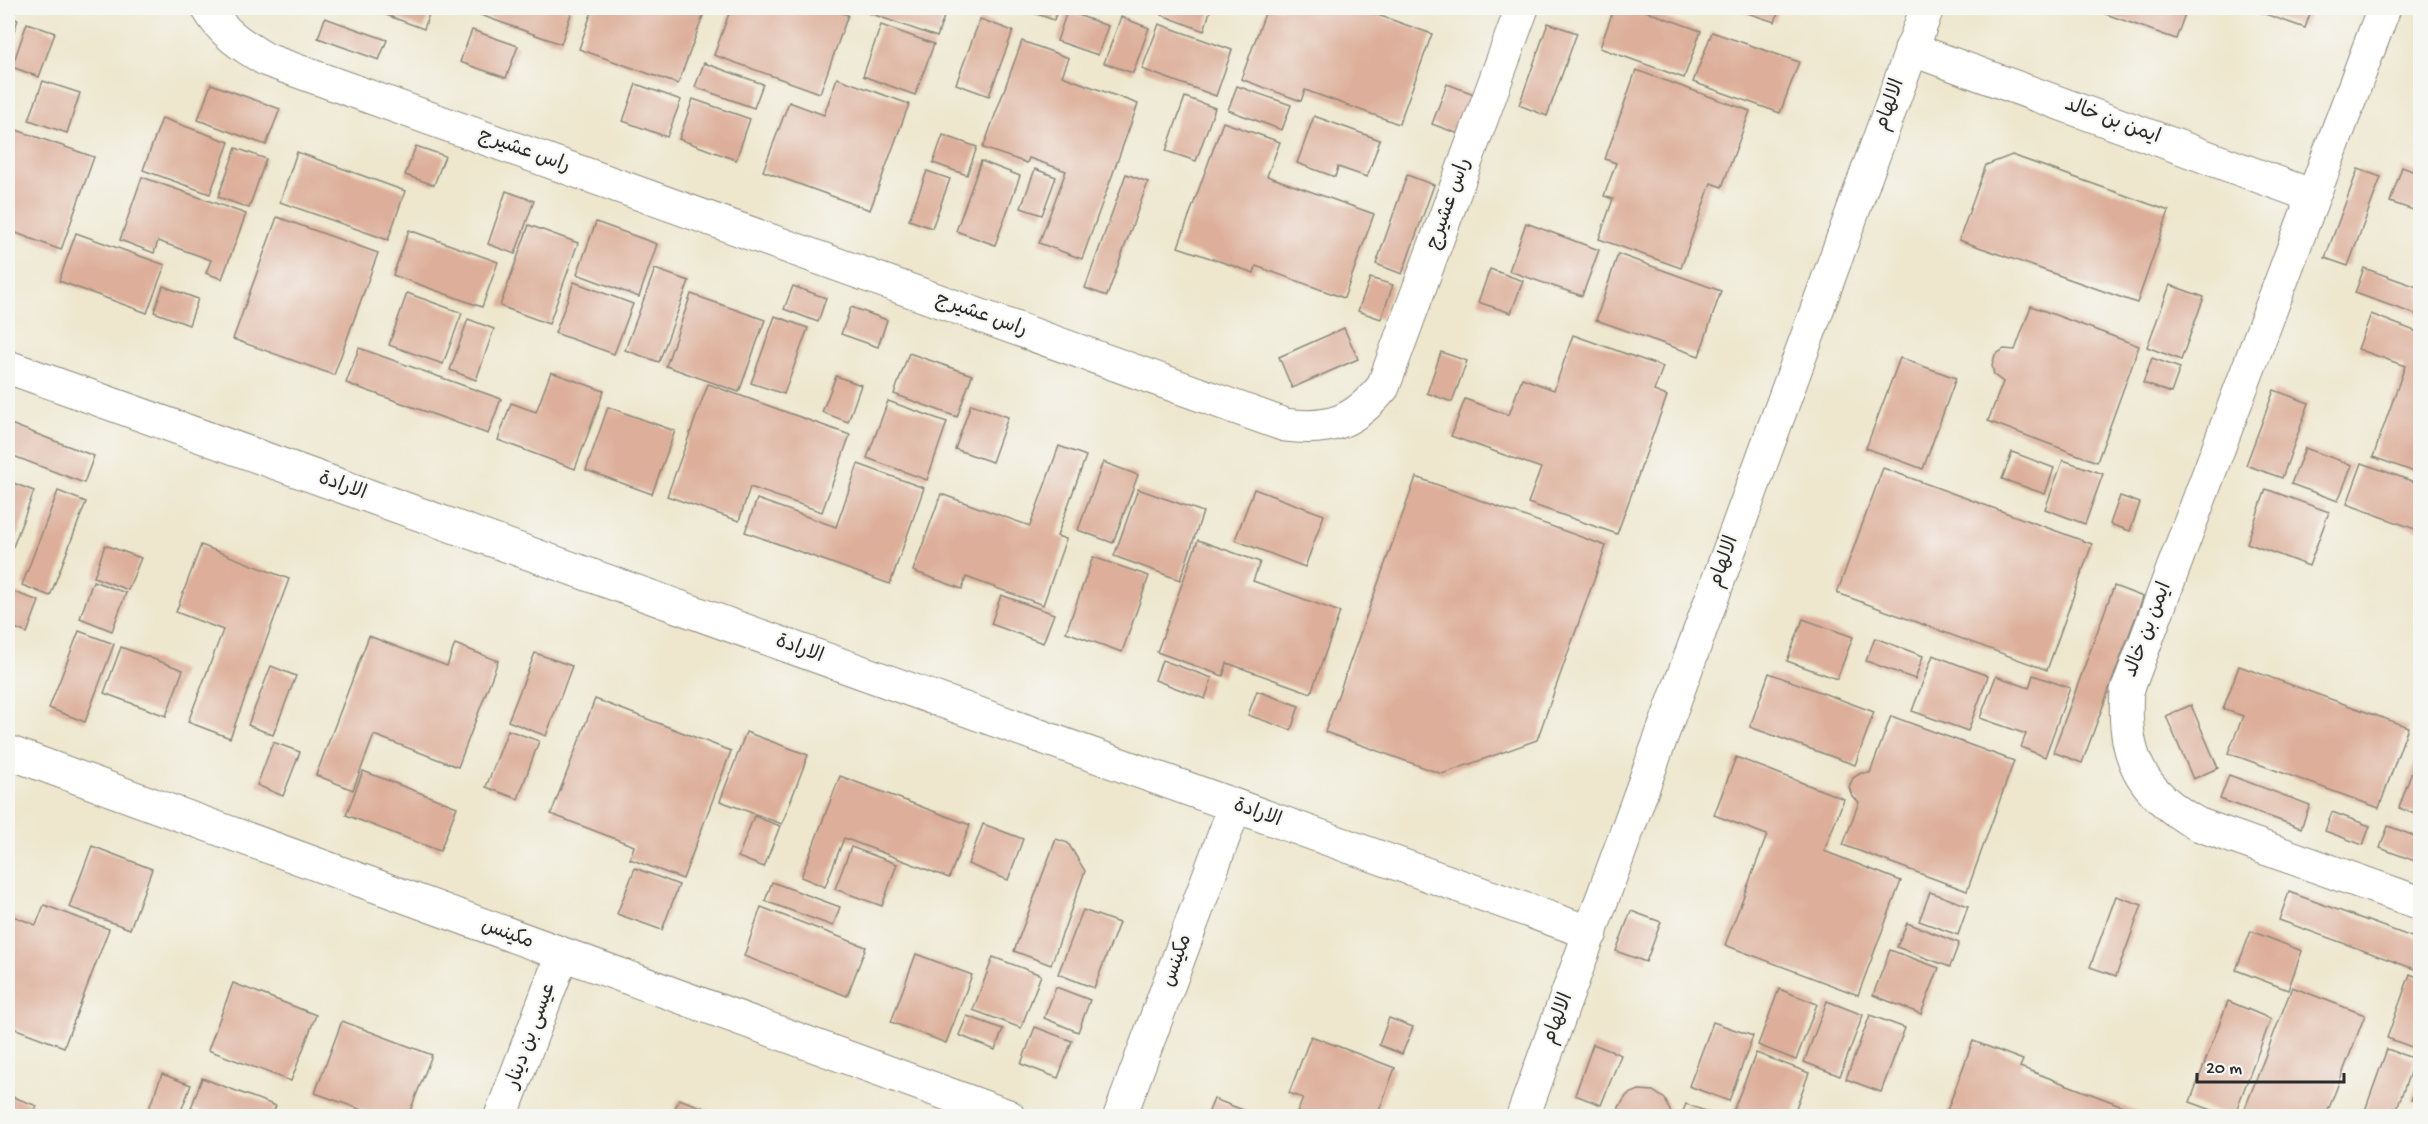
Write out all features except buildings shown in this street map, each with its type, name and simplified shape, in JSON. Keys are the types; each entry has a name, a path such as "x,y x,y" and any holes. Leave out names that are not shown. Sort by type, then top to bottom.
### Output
{"street":[{"name":"راس عشيرج","path":"208,8 215,20 238,44 267,60 1285,425 1308,428 1330,426 1351,417 1368,404 1383,387 1522,8"},
{"name":"الالهام","path":"1522,1116 1591,933 1927,8"},
{"name":"ايمن بن خالد","path":"2384,8 2127,691 2125,717 2129,744 2138,770 2154,793 2173,811 2197,824 2421,903"},
{"name":"ايمن بن خالد","path":"1911,49 2313,196"},
{"name":"الارادة","path":"8,367 1591,933"},
{"name":"مكينس","path":"8,752 1008,1116"},
{"name":"مكينس","path":"1120,1116 1235,806"},
{"name":"عيسى بن دينار","path":"501,1116 562,955"}]}
